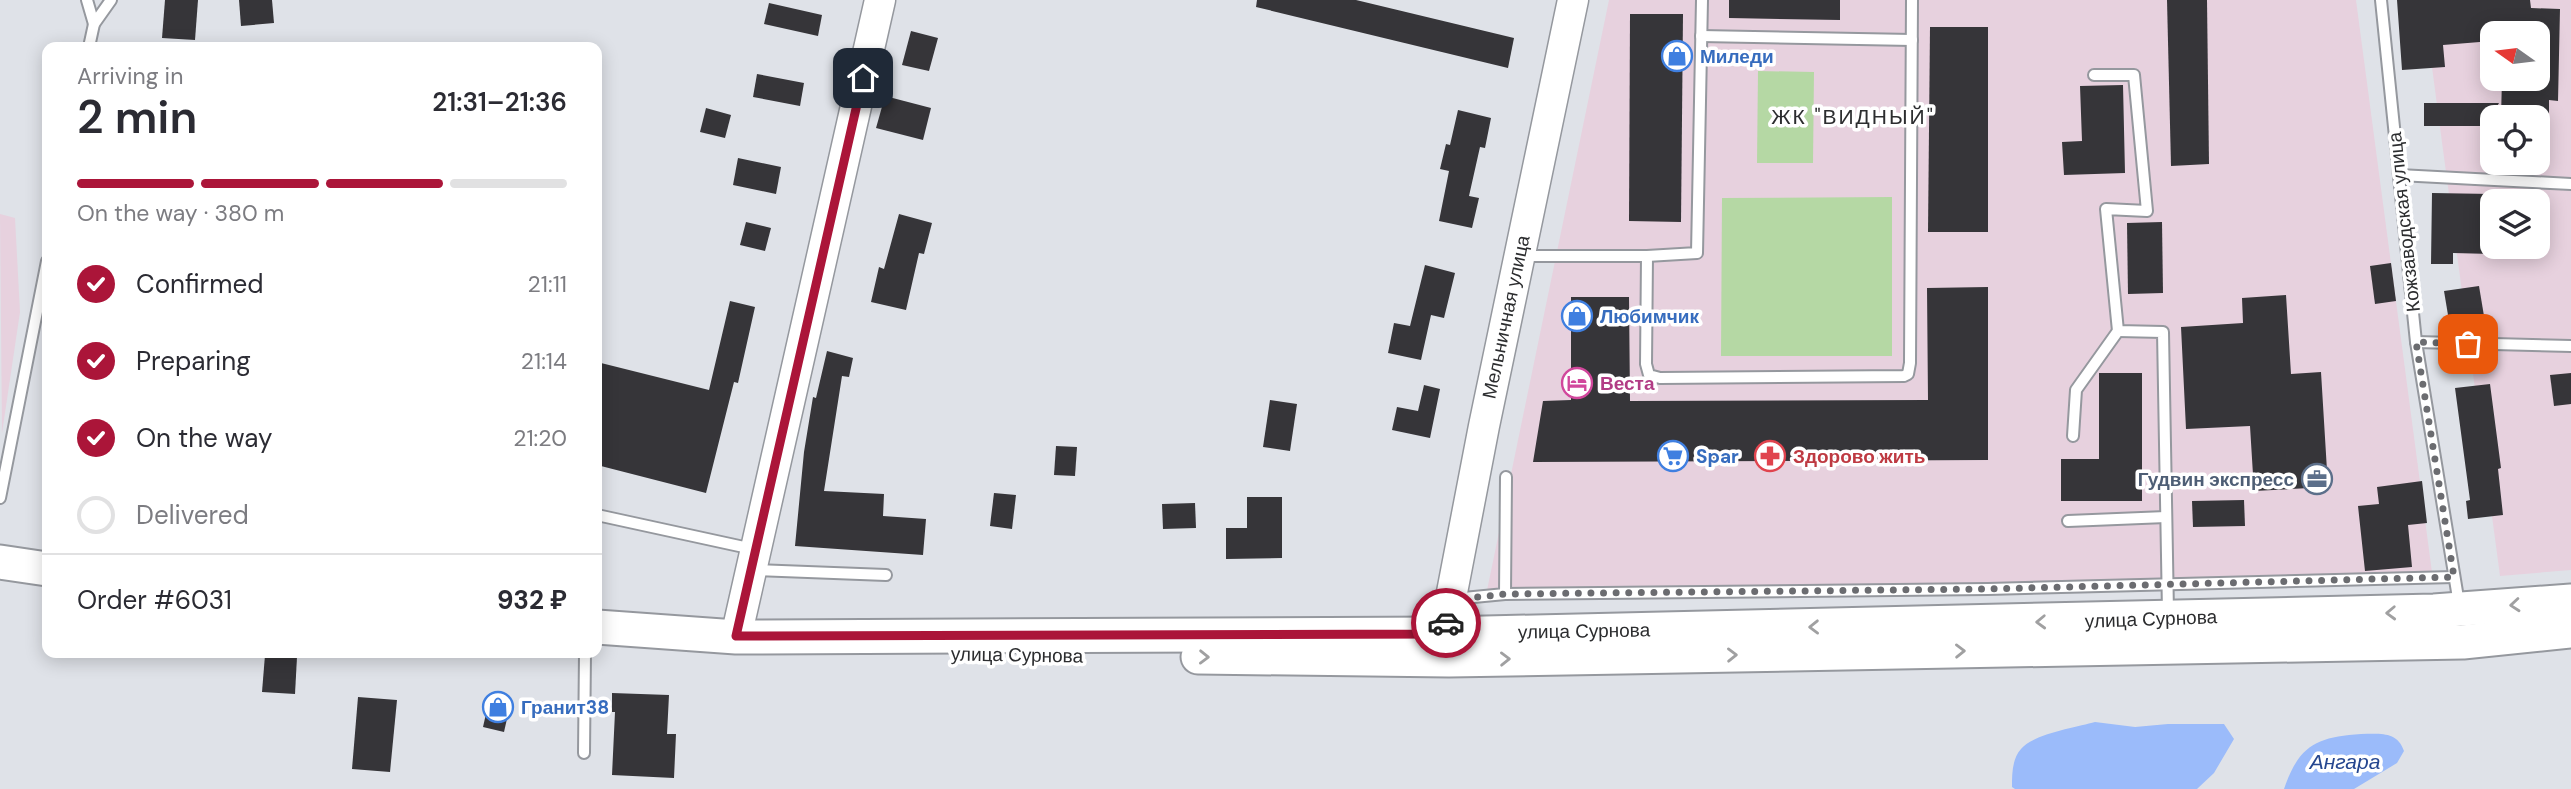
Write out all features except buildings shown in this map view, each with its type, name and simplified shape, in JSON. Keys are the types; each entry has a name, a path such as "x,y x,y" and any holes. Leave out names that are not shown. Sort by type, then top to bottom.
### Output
{"main road":[{"path":"0,562 42,568"},
{"path":"0,579 42,585"},
{"name":"улица Сурнова","path":"602,627 736,636 1444,634 2168,619 2459,610 2571,601"},
{"name":"улица Сурнова","path":"602,646 730,652 1448,660 2463,642 2571,631"}],"street":[{"path":"736,636 880,0"},
{"name":"Мельничная улица","path":"1444,634 1518,256 1573,0"}],"lane":[{"path":"87,0 94,24"},
{"path":"90,42 94,24 111,0"},
{"path":"1518,256 1694,255 1698,251 1702,0"},
{"path":"1647,256 1646,364 1650,375 1688,377 1908,374 1912,0"},
{"name":"Кожзаводская улица","path":"2381,0 2416,342 2459,610"},
{"path":"1702,36 1912,40"},
{"path":"2073,436 2076,390 2118,331 2106,209 2147,211 2134,75 2094,75"},
{"path":"2399,175 2571,184"},
{"path":"0,498 42,286"},
{"path":"2118,331 2163,331 2168,619"},
{"path":"2416,342 2571,346"},
{"path":"1505,594 1506,477"},
{"path":"602,516 754,560 886,575"},
{"path":"2068,521 2166,517"},
{"path":"1451,600 1505,594 1988,589 2454,577"},
{"path":"584,753 585,658"}],"shaded area":[{"path":"1609,0 2356,0 2433,580 1485,600"},
{"path":"2423,0 2571,0 2571,570 2500,576"},
{"path":"0,214 15,218 20,312 2,433"}],"green space":[{"path":"1758,71 1814,72 1813,163 1757,163"},
{"path":"1892,197 1892,356 1721,356 1722,198"}],"water":[{"path":"2095,722 2135,727 2224,724 2234,739 2214,773 2197,789 2012,787 2016,757 2027,744 2045,735"},
{"name":"Ангара","path":"2361,734 2392,737 2404,751 2397,763 2354,789 2284,789 2296,762 2312,746 2333,738"}],"way so far":[{"path":"1446,623 1451,600 1505,594 1988,589 2454,577 2416,342 2468,344"}],"place":[{"name":"Миледи","path":"1677,56"},
{"name":"Любимчик","path":"1577,316"},
{"name":"Веста","path":"1577,383"},
{"name":"Spar","path":"1673,456"},
{"name":"Здорово жить","path":"1770,456"},
{"name":"Гудвин экспресс","path":"2317,479"},
{"name":"Гранит38","path":"498,707"}],"district":[{"name":"ЖК \"ВИДНЫЙ\"","path":"1853,117"}],"route":[{"path":"863,78 736,636 1444,634 1446,623"}]}
